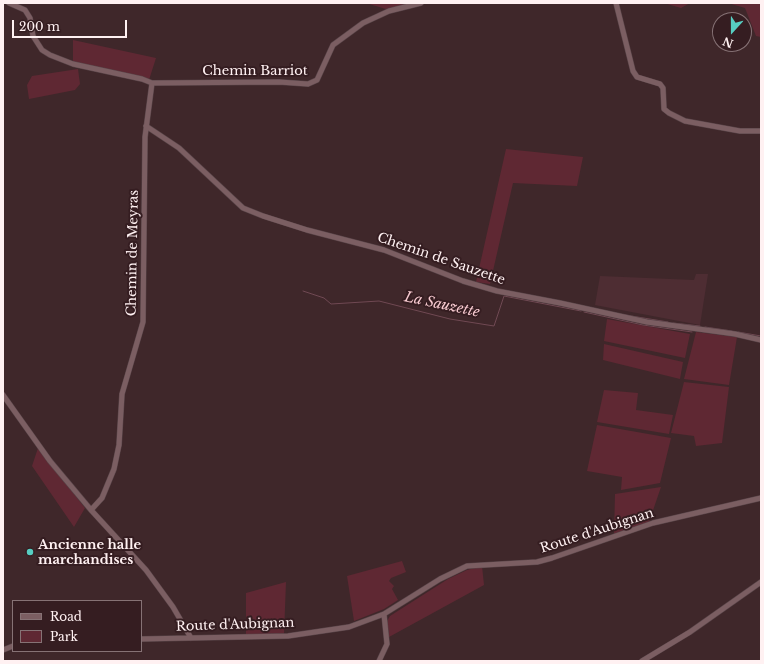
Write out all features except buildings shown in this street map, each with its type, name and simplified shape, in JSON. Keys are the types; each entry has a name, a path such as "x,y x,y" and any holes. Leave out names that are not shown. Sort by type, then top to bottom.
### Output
{"street":[{"path":"9,3 25,10 30,18 37,43 42,50 50,55 73,64 142,79 152,84"},
{"name":"Chemin Barriot","path":"152,84 279,82 310,84 316,80 333,45 363,22 389,11 421,3"},
{"path":"616,3 633,71 637,77 660,84 663,88 664,109 685,121 740,130 761,131"},
{"name":"Chemin de Meyras","path":"91,510 102,498 114,469 119,445 122,394 143,322 146,126 152,84"},
{"name":"Chemin de Sauzette","path":"146,126 179,148 243,208 263,216 307,230 384,250 463,281 497,292 560,303 647,322 735,334 761,340"},
{"path":"3,395 50,461 91,510 146,570 173,607 191,638"},
{"name":"Route d'Aubignan","path":"142,639 288,636 349,627 384,614 447,576 467,566 537,562 653,523 761,498"},
{"path":"642,661 694,629 761,582"},
{"path":"379,661 387,644 384,614"}],"shaded area":[{"path":"696,274 708,274 700,325 595,305 600,276 694,280"}],"green space":[{"path":"366,3 416,3 389,10"},
{"path":"664,3 690,3 681,8"},
{"path":"728,3 761,3 761,37 756,36 752,26 752,12 747,12 745,8"},
{"path":"73,40 156,58 149,80 73,62"},
{"path":"78,69 80,84 75,90 29,99 27,85 32,76"},
{"path":"506,149 583,157 577,186 513,183 490,284 476,282"},
{"path":"607,319 690,334 685,358 604,341"},
{"path":"696,332 737,337 729,385 684,379"},
{"path":"604,344 683,362 680,379 603,360"},
{"path":"684,382 729,387 722,443 696,446 694,436 671,433"},
{"path":"604,390 638,393 636,410 673,415 669,434 597,422"},
{"path":"597,425 671,438 660,483 621,490 622,477 587,471"},
{"path":"38,448 85,508 74,527 32,466"},
{"path":"661,487 649,522 614,534 615,494"},
{"path":"402,561 406,572 391,578 389,581 394,586 392,589 398,600 384,609 354,621 347,576"},
{"path":"482,566 484,585 389,637 387,621 390,616 448,579 467,570"},
{"path":"286,582 284,634 246,635 246,593"}],"waterway":[{"name":"La Sauzette","path":"303,291 324,298 331,304 379,301 450,319 494,326 504,296 581,311"},
{"path":"584,312 643,325 692,332"},
{"name":"La Sauzette","path":"625,315 668,322"},
{"name":"La Sauzette","path":"673,323 700,326"},
{"name":"La Sauzette","path":"705,327 732,331"},
{"name":"La Sauzette","path":"738,332 761,336"}],"place":[{"name":"Ancienne halle marchandises","path":"30,552"}]}
